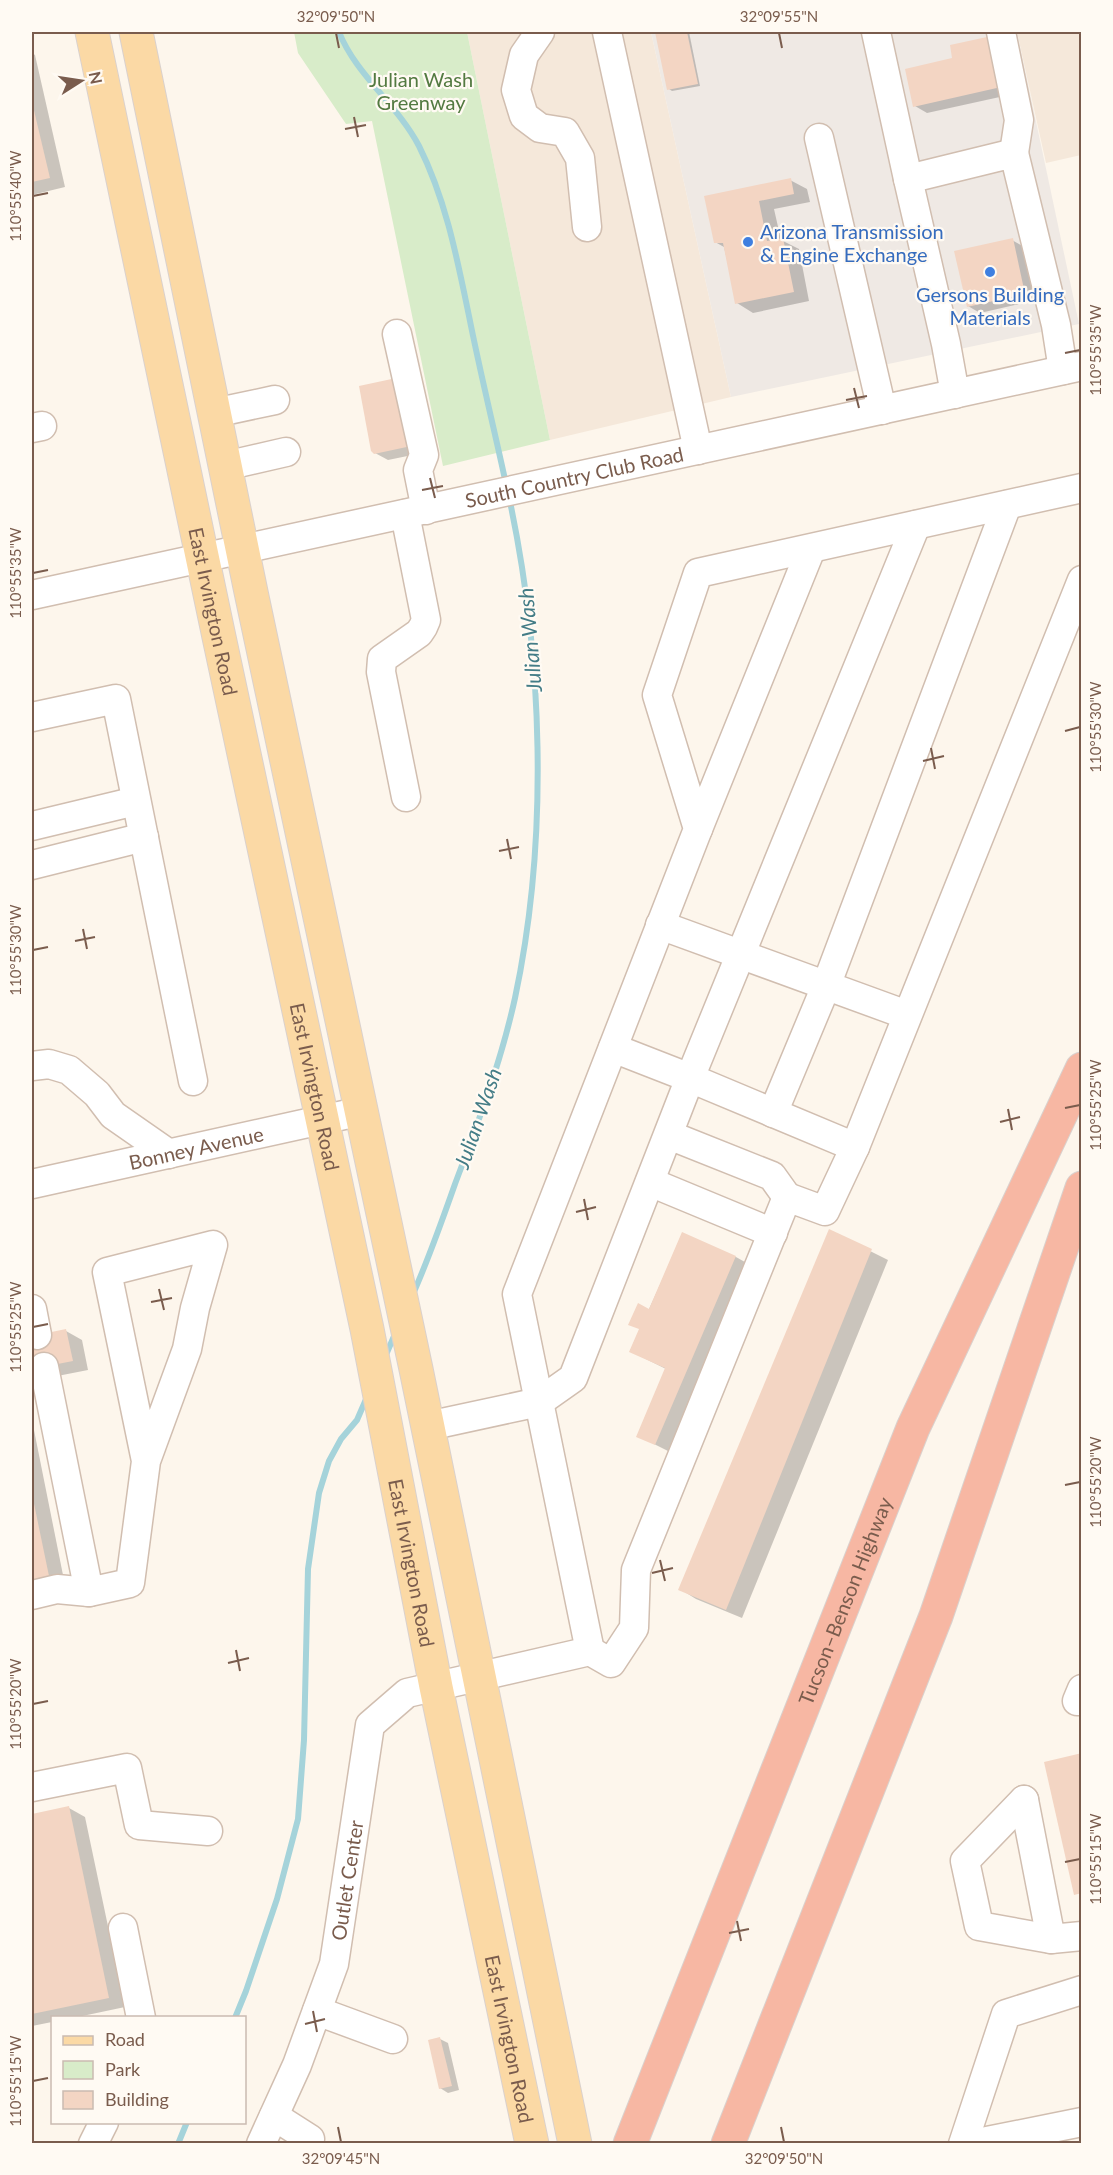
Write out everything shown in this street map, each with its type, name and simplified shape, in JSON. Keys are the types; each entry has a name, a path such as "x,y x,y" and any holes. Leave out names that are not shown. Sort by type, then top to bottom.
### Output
{"highway":[{"name":"Tucson–Benson Highway","path":"627,2143 913,1428 1082,1069"},
{"path":"728,2144 936,1616 1082,1188"}],"main road":[{"name":"East Irvington Road","path":"92,32 367,1329 436,1687 532,2144"},
{"name":"East Irvington Road","path":"136,32 225,466 428,1426 575,2144"}],"street":[{"path":"540,32 524,55 516,90 524,116 540,128 565,132 580,158 587,227"},
{"path":"607,32 698,450"},
{"path":"876,32 946,344 955,394"},
{"path":"1001,32 1019,120 1014,153 1056,325 1072,368"},
{"path":"819,138 882,410"},
{"path":"908,179 1014,153"},
{"path":"397,334 424,455 418,470 416,512 426,620 418,633 382,658 381,672 406,797"},
{"name":"South Country Club Road","path":"32,595 1072,368"},
{"path":"214,413 275,400"},
{"path":"225,466 286,452"},
{"path":"698,829 657,694 698,573 1082,488"},
{"path":"773,1113 826,986 1007,505"},
{"path":"428,1426 539,1402 573,1378 690,1078 916,525"},
{"path":"787,1197 636,1570 634,1628 611,1663 590,1651 517,1294 698,829 811,549"},
{"path":"669,1135 772,1176 787,1197 825,1211 855,1147 1082,579"},
{"path":"32,717 116,699 193,1081"},
{"path":"32,826 136,801"},
{"path":"32,865 144,837"},
{"path":"660,926 908,1015"},
{"path":"613,1048 855,1147"},
{"path":"32,1066 49,1064 69,1070 97,1094 113,1115 169,1154"},
{"name":"Bonney Avenue","path":"32,1184 362,1111"},
{"path":"650,1182 773,1233"},
{"path":"32,1594 57,1589 89,1592 130,1583 146,1461 187,1349 195,1308 213,1245 106,1272 146,1461"},
{"path":"44,1367 89,1592"},
{"name":"Outlet Center","path":"261,2144 297,2065 333,1964 369,1725 407,1693 590,1651"},
{"path":"1082,1689 1077,1701 1082,1700"},
{"path":"32,1787 127,1768 139,1825 208,1831"},
{"path":"1052,1939 1024,1800 965,1861 979,1926 1052,1939 1082,1936"},
{"path":"123,1928 141,2016"},
{"path":"963,2144 1006,2014 1082,1990"},
{"path":"317,2011 393,2039"},
{"path":"274,2116 310,2139"},
{"path":"972,2144 1082,2122"},
{"path":"93,2144 103,2124"}],"shaded area":[{"path":"467,32 651,32 731,397 550,440"},
{"path":"651,32 1017,32 1079,324 731,397"},
{"path":"1017,32 1081,32 1081,155 1046,163"}],"green space":[{"name":"Julian Wash Greenway","path":"294,32 467,32 550,440 443,466 372,121 346,124 298,53"}],"building":[{"path":"655,32 687,32 698,84 667,90"},
{"path":"987,37 991,54 1003,52 1010,85 913,107 905,69 952,58 950,45"},
{"path":"32,102 50,178 32,182"},
{"name":"Arizona Transmission & Engine Exchange","path":"791,178 794,194 759,201 767,241 783,238 794,292 735,304 723,243 714,243 704,196"},
{"name":"Gersons Building Materials","path":"1013,238 1025,294 967,307 954,251"},
{"path":"401,377 416,445 374,454 371,451 359,386"},
{"path":"829,1229 872,1249 726,1610 678,1590"},
{"path":"682,1232 736,1256 655,1445 636,1437 665,1368 629,1352 639,1329 628,1325 638,1303 649,1309"},
{"path":"66,1329 73,1361 32,1369 32,1336"},
{"path":"32,1494 49,1576 32,1580"},
{"path":"1082,1753 1082,1893 1074,1895 1044,1762"},
{"path":"69,1806 109,1998 32,2014 32,1814"},
{"path":"440,2037 452,2086 439,2089 428,2040"}],"waterway":[{"name":"Julian Wash","path":"339,32 346,48 366,76 410,131 437,187 455,251 506,484"},
{"name":"Julian Wash","path":"413,1294 496,1069 515,998 526,937 533,875 538,748 529,620 509,497"},
{"path":"385,1357 395,1334"},
{"path":"236,2016 277,1899 298,1819 304,1740 308,1569 319,1493 329,1461 341,1439 357,1420 367,1397"},
{"path":"178,2144 186,2124"}],"place":[{"name":"Arizona Transmission & Engine Exchange","path":"748,242"},
{"name":"Gersons Building Materials","path":"990,272"}]}
